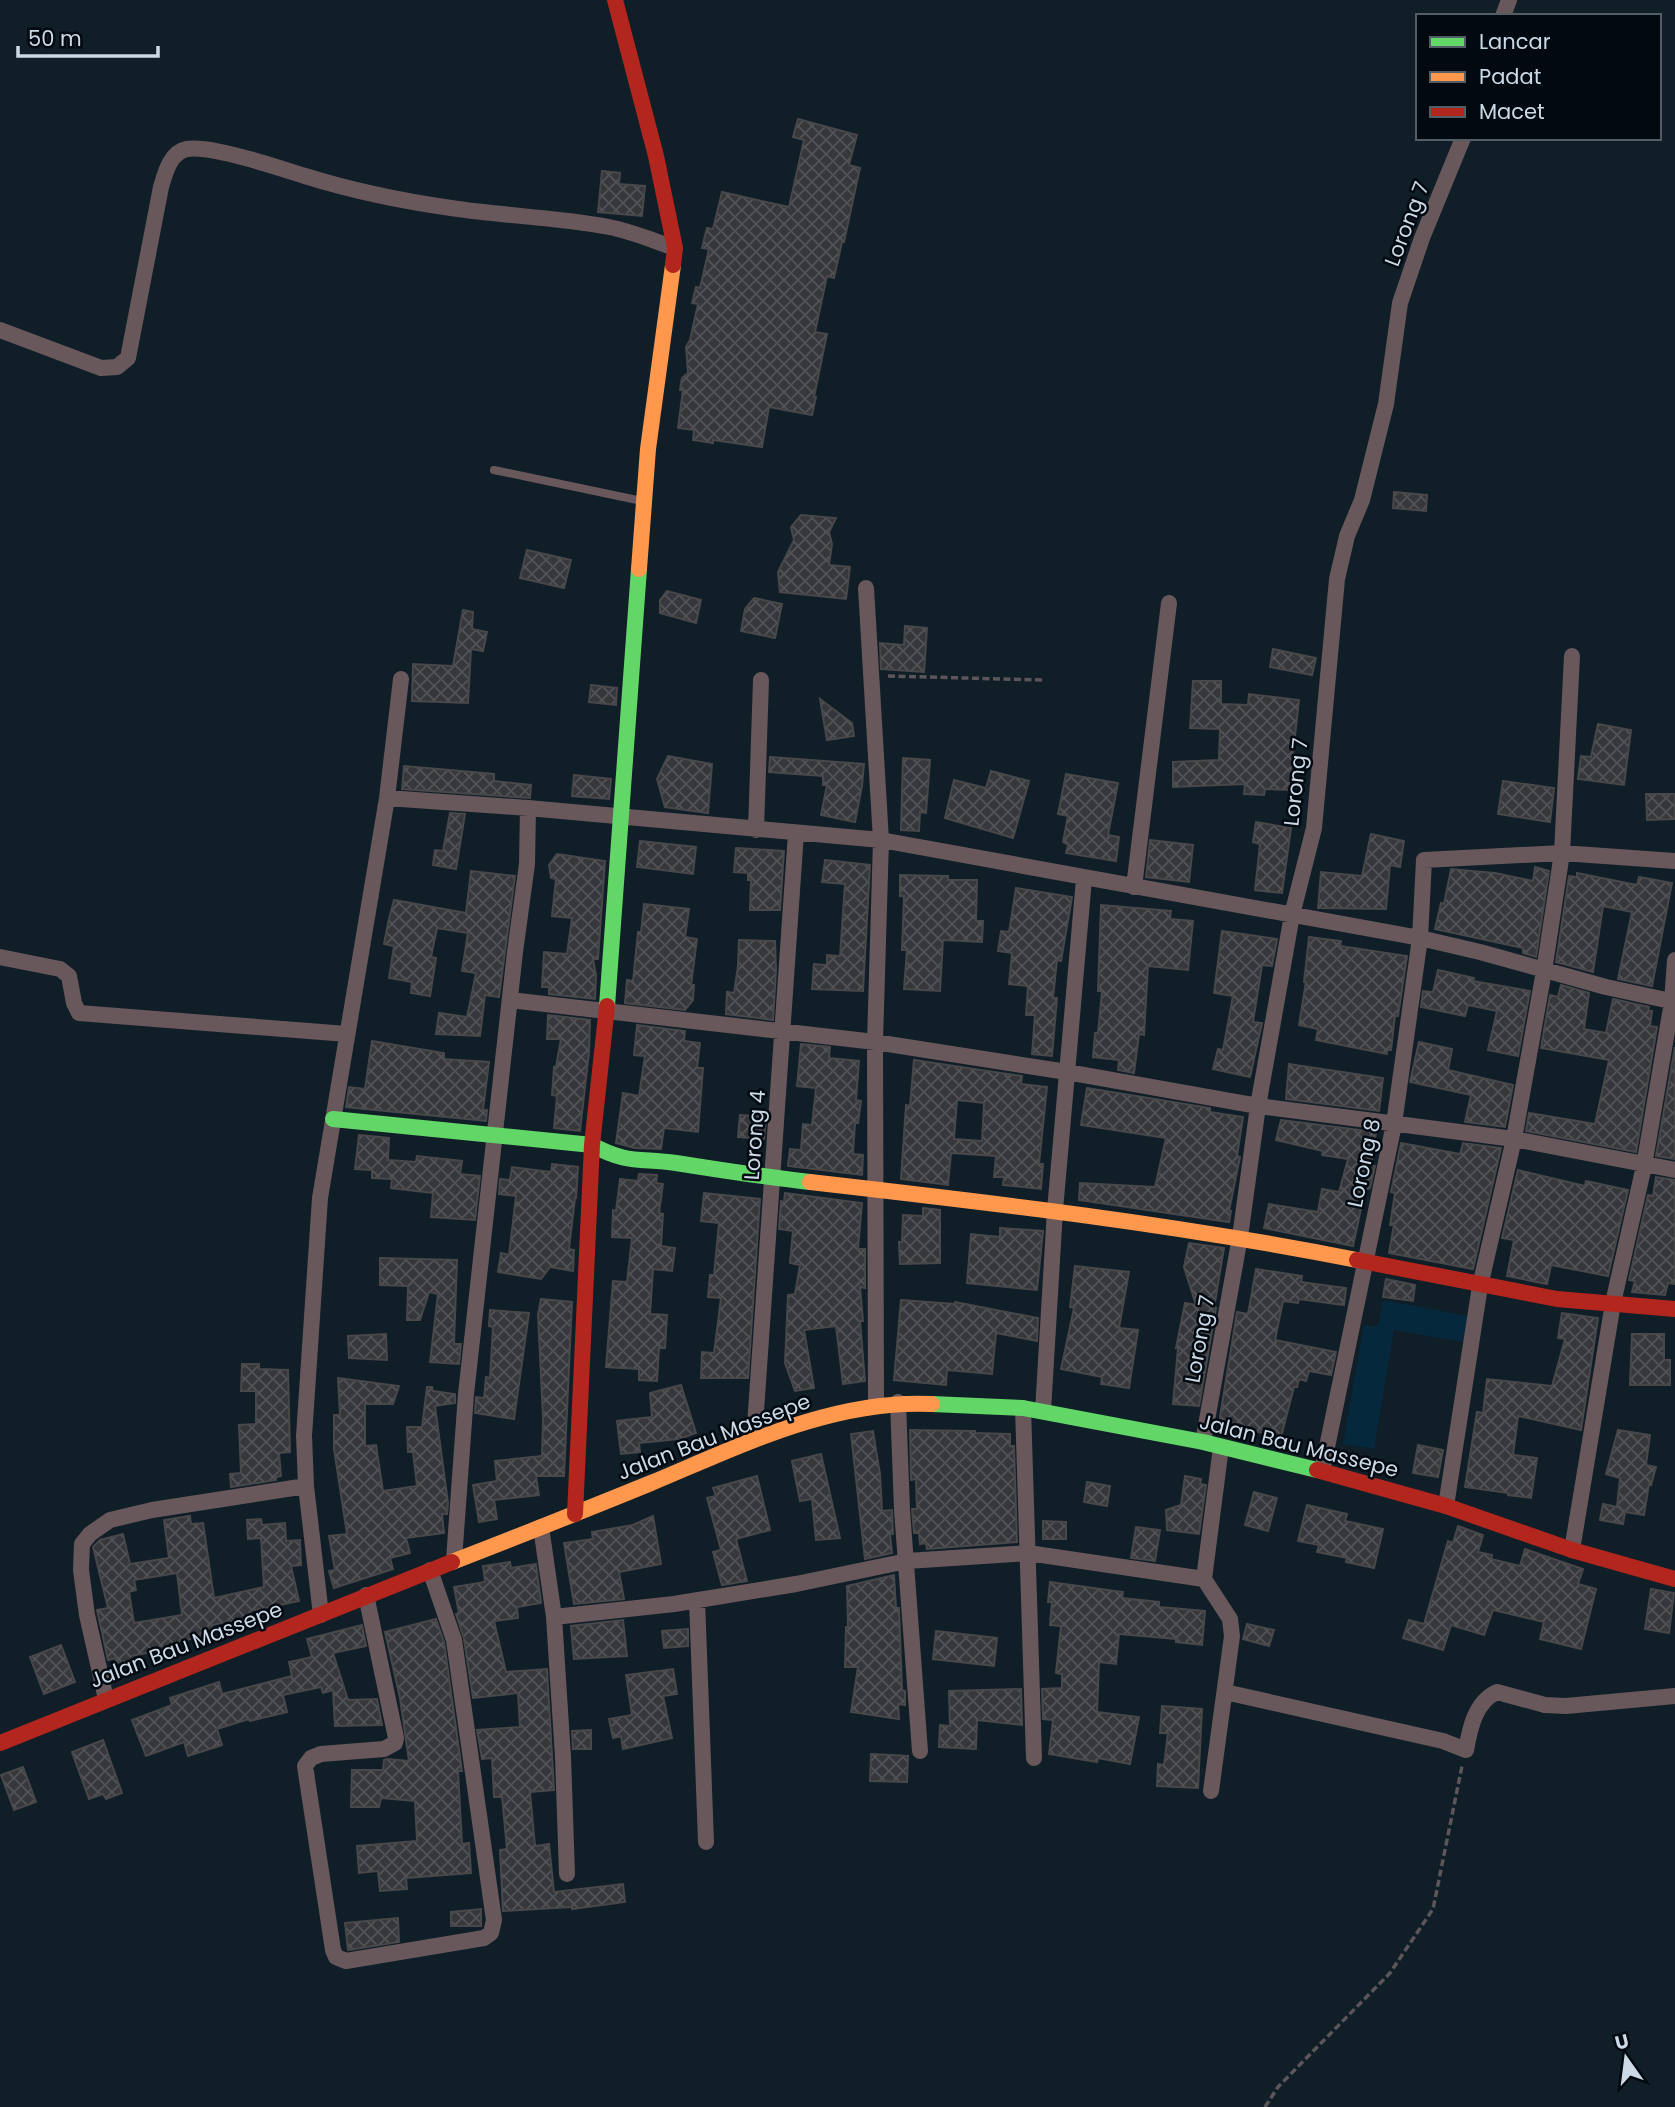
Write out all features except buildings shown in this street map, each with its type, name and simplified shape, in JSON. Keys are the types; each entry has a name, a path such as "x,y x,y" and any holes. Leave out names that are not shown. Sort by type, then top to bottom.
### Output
{"street":[{"path":"575,1514 592,1145 607,1011 634,667 634,620 649,449 675,248 656,156 615,0"},
{"name":"Lorong 7","path":"1203,1442 1240,1237 1258,1106 1293,915 1314,828 1337,579 1347,536 1362,500 1386,404 1400,303 1422,238 1462,140"},
{"path":"0,330 101,368 117,367 128,358 156,204 164,177 174,157 181,151 190,149 270,165 344,188 452,208 612,227 675,248"},
{"path":"866,588 881,841 875,1042 876,1405"},
{"path":"1134,887 1169,603"},
{"path":"1446,1506 1480,1286 1514,1139 1562,853 1572,656"},
{"path":"321,1615 306,1486 304,1436 320,1198 387,798 401,679"},
{"path":"756,830 761,680"},
{"path":"387,798 528,808 881,841 1420,938 1674,1002"},
{"path":"454,1560 466,1394 527,864 528,808"},
{"name":"Lorong 4","path":"754,1440 796,833"},
{"path":"1562,853 1675,861"},
{"name":"Lorong 8","path":"1322,1471 1394,1124 1420,938 1424,860 1562,853"},
{"path":"1042,1412 1055,1210 1084,879"},
{"path":"0,957 60,969 69,976 74,1003 79,1013 346,1034"},
{"path":"1573,1549 1613,1303 1644,1166 1674,1002 1675,960"},
{"path":"510,1000 875,1042 1258,1106 1514,1139 1675,1170"},
{"path":"332,1119 592,1145 623,1160 668,1163 773,1178 1055,1210 1240,1237 1557,1299 1675,1310"},
{"path":"898,1402 902,1510 920,1751"},
{"name":"Jalan Bau Massepe","path":"0,1742 575,1514 754,1440 821,1417 898,1402 1023,1408 1203,1442 1322,1471 1446,1506 1573,1549 1675,1579"},
{"path":"1023,1408 1034,1758"},
{"path":"1211,1791 1231,1636 1230,1619 1204,1579 1221,1447"},
{"path":"106,1699 87,1615 81,1570 82,1544 90,1534 110,1520 152,1510 306,1486"},
{"path":"541,1527 554,1617 568,1874"},
{"path":"554,1617 631,1610 697,1600 796,1584 907,1561 1028,1553 1204,1579"},
{"path":"366,1595 395,1743 384,1749 321,1754 311,1758 305,1766 333,1950 336,1957 346,1961 484,1938 491,1933 494,1920 454,1640 430,1570"},
{"path":"697,1600 706,1842"},
{"path":"1225,1692 1443,1741 1464,1749 1485,1697 1497,1692 1545,1705 1566,1706 1675,1696"}],"lane":[{"path":"494,470 645,502"}],"path":[{"path":"872,675 1042,680"},
{"path":"1265,2107 1279,2087 1390,1972 1433,1909 1464,1749"}],"shaded area":[{"path":"1383,1300 1468,1316 1464,1342 1394,1330 1374,1449 1343,1444 1364,1325 1378,1327"}],"traffic: fast":[{"path":"607,1006 639,569"},
{"path":"333,1119 592,1145 624,1158 810,1182"},
{"path":"932,1404 1023,1408 1203,1442 1317,1470"}],"traffic: slow":[{"path":"639,569 648,449 673,265"},
{"path":"810,1182 1152,1225 1357,1260"},
{"path":"452,1562 788,1428 859,1409 895,1404 932,1404"}],"traffic: jam":[{"path":"615,0 656,156 675,248 673,265"},
{"path":"575,1514 592,1145 607,1006"},
{"path":"1357,1260 1557,1299 1675,1309"},
{"path":"1317,1470 1446,1506 1572,1550 1675,1579"},
{"path":"0,1743 452,1562"}]}
